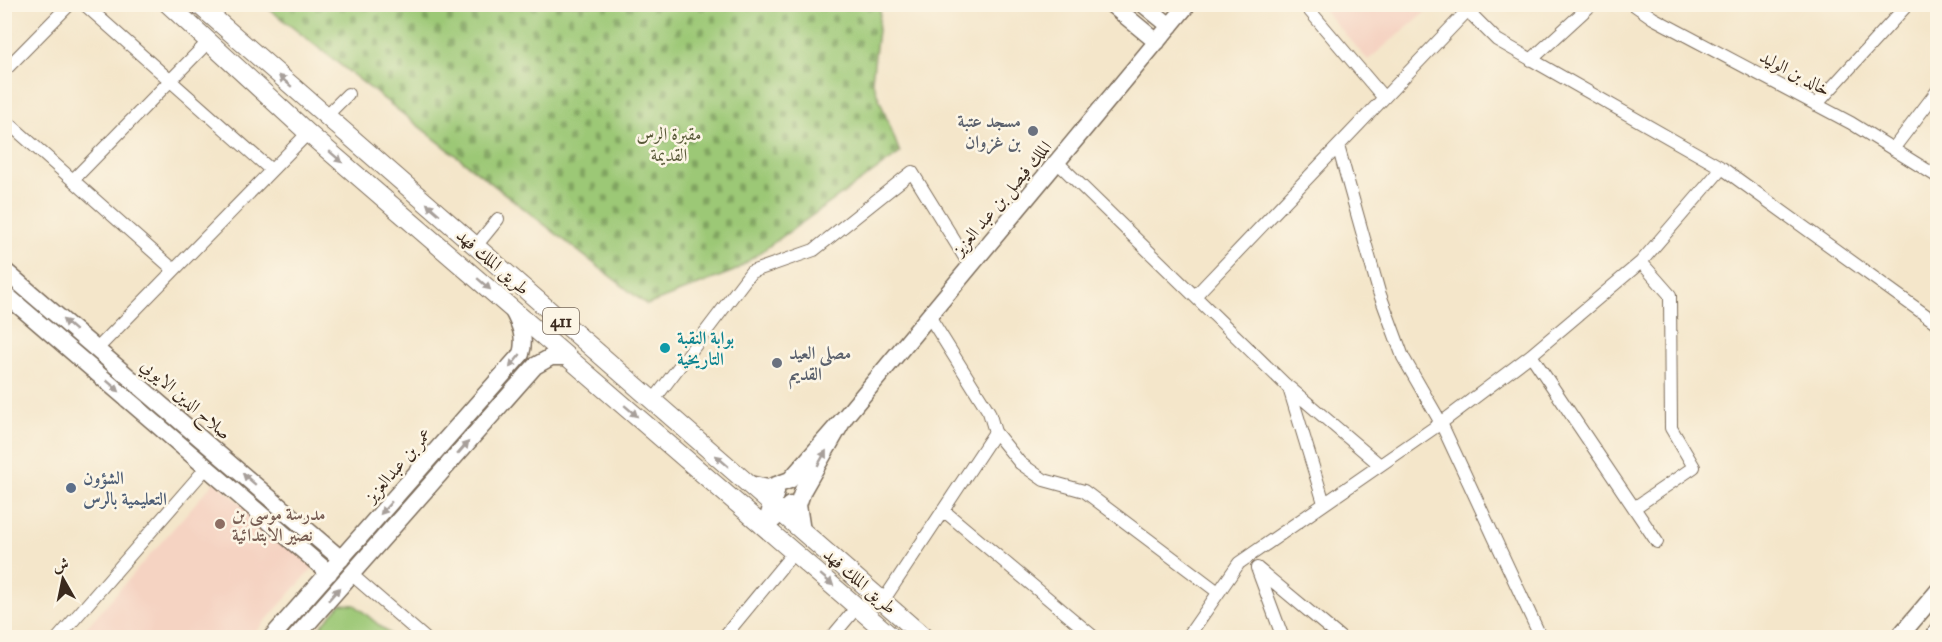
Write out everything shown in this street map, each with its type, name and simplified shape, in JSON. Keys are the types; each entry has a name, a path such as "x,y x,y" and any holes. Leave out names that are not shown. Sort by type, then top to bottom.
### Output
{"main road":[{"name":"طريق الملك فهد","path":"168,4 308,133 893,638"},
{"name":"طريق الملك فهد","path":"198,4 925,638"},
{"path":"207,40 220,24"}],"street":[{"path":"84,4 271,170"},
{"path":"1111,4 1157,42"},
{"path":"1143,4 1170,26"},
{"name":"الملك فيصل بن عبد العزيز","path":"845,417 1188,4"},
{"path":"1304,4 1384,98"},
{"path":"1531,60 1592,4"},
{"name":"خالد بن الوليد","path":"1633,4 1653,18 1816,105 1938,177"},
{"path":"1816,105 1908,4"},
{"path":"4,70 69,5"},
{"path":"1195,296 1384,98 1464,8 1497,40 1722,168 1938,324"},
{"path":"73,180 207,40"},
{"path":"1893,149 1938,90"},
{"path":"326,116 348,94"},
{"path":"4,119 174,270"},
{"path":"97,349 308,133"},
{"path":"1338,146 1379,292 1403,357 1441,423 1541,638"},
{"path":"1057,162 1289,388 1380,465"},
{"path":"1187,638 1239,563 1441,423 1531,355 1641,262 1722,168"},
{"path":"653,401 751,272 814,250 912,172 970,266"},
{"path":"476,246 498,219"},
{"path":"1634,508 1694,468 1671,428 1670,296 1641,262"},
{"name":"صلاح الدين الايوبي","path":"4,270 341,559"},
{"name":"صلاح الدين الايوبي","path":"4,293 329,573"},
{"name":"عمر بن عبدالعزيز","path":"271,638 521,354 524,343 522,330 512,308"},
{"path":"929,316 989,412 995,432 1020,463 1044,480 1084,491 1218,592"},
{"path":"1531,355 1657,542"},
{"name":"عمر بن عبدالعزيز","path":"295,638 535,366 551,357 568,357"},
{"path":"1289,388 1324,504"},
{"path":"749,484 768,488 790,480 845,417"},
{"path":"802,531 798,505 803,490 845,417"},
{"path":"883,602 995,432"},
{"path":"58,638 207,467"},
{"path":"777,509 778,486"},
{"path":"765,527 777,509 803,490"},
{"path":"943,510 1095,638"},
{"path":"723,638 794,552"},
{"path":"1251,554 1283,638"},
{"path":"1257,568 1341,638"},
{"path":"351,574 425,638"},
{"path":"1898,638 1938,591"},
{"path":"831,638 857,607"},
{"path":"1932,638 1938,631"}],"shaded area":[{"path":"1319,5 1434,5 1368,60"},
{"name":"مدرسة موسى بن نصير الابتدائية","path":"215,481 314,567 251,637 77,638"}],"green space":[{"name":"مقبرة الرس القديمة","path":"264,5 881,5 872,80 900,153 734,271 647,305"},
{"path":"341,604 355,605 393,637 311,637"}],"place":[{"name":"مسجد عتبة بن غزوان","path":"1033,131"},
{"name":"بوابة النقبة التاريخية","path":"665,348"},
{"name":"مصلى العيد القديم","path":"777,363"},
{"name":"الشؤون التعليمية بالرس","path":"71,488"},
{"name":"مدرسة موسى بن نصير الابتدائية","path":"220,524"}]}
